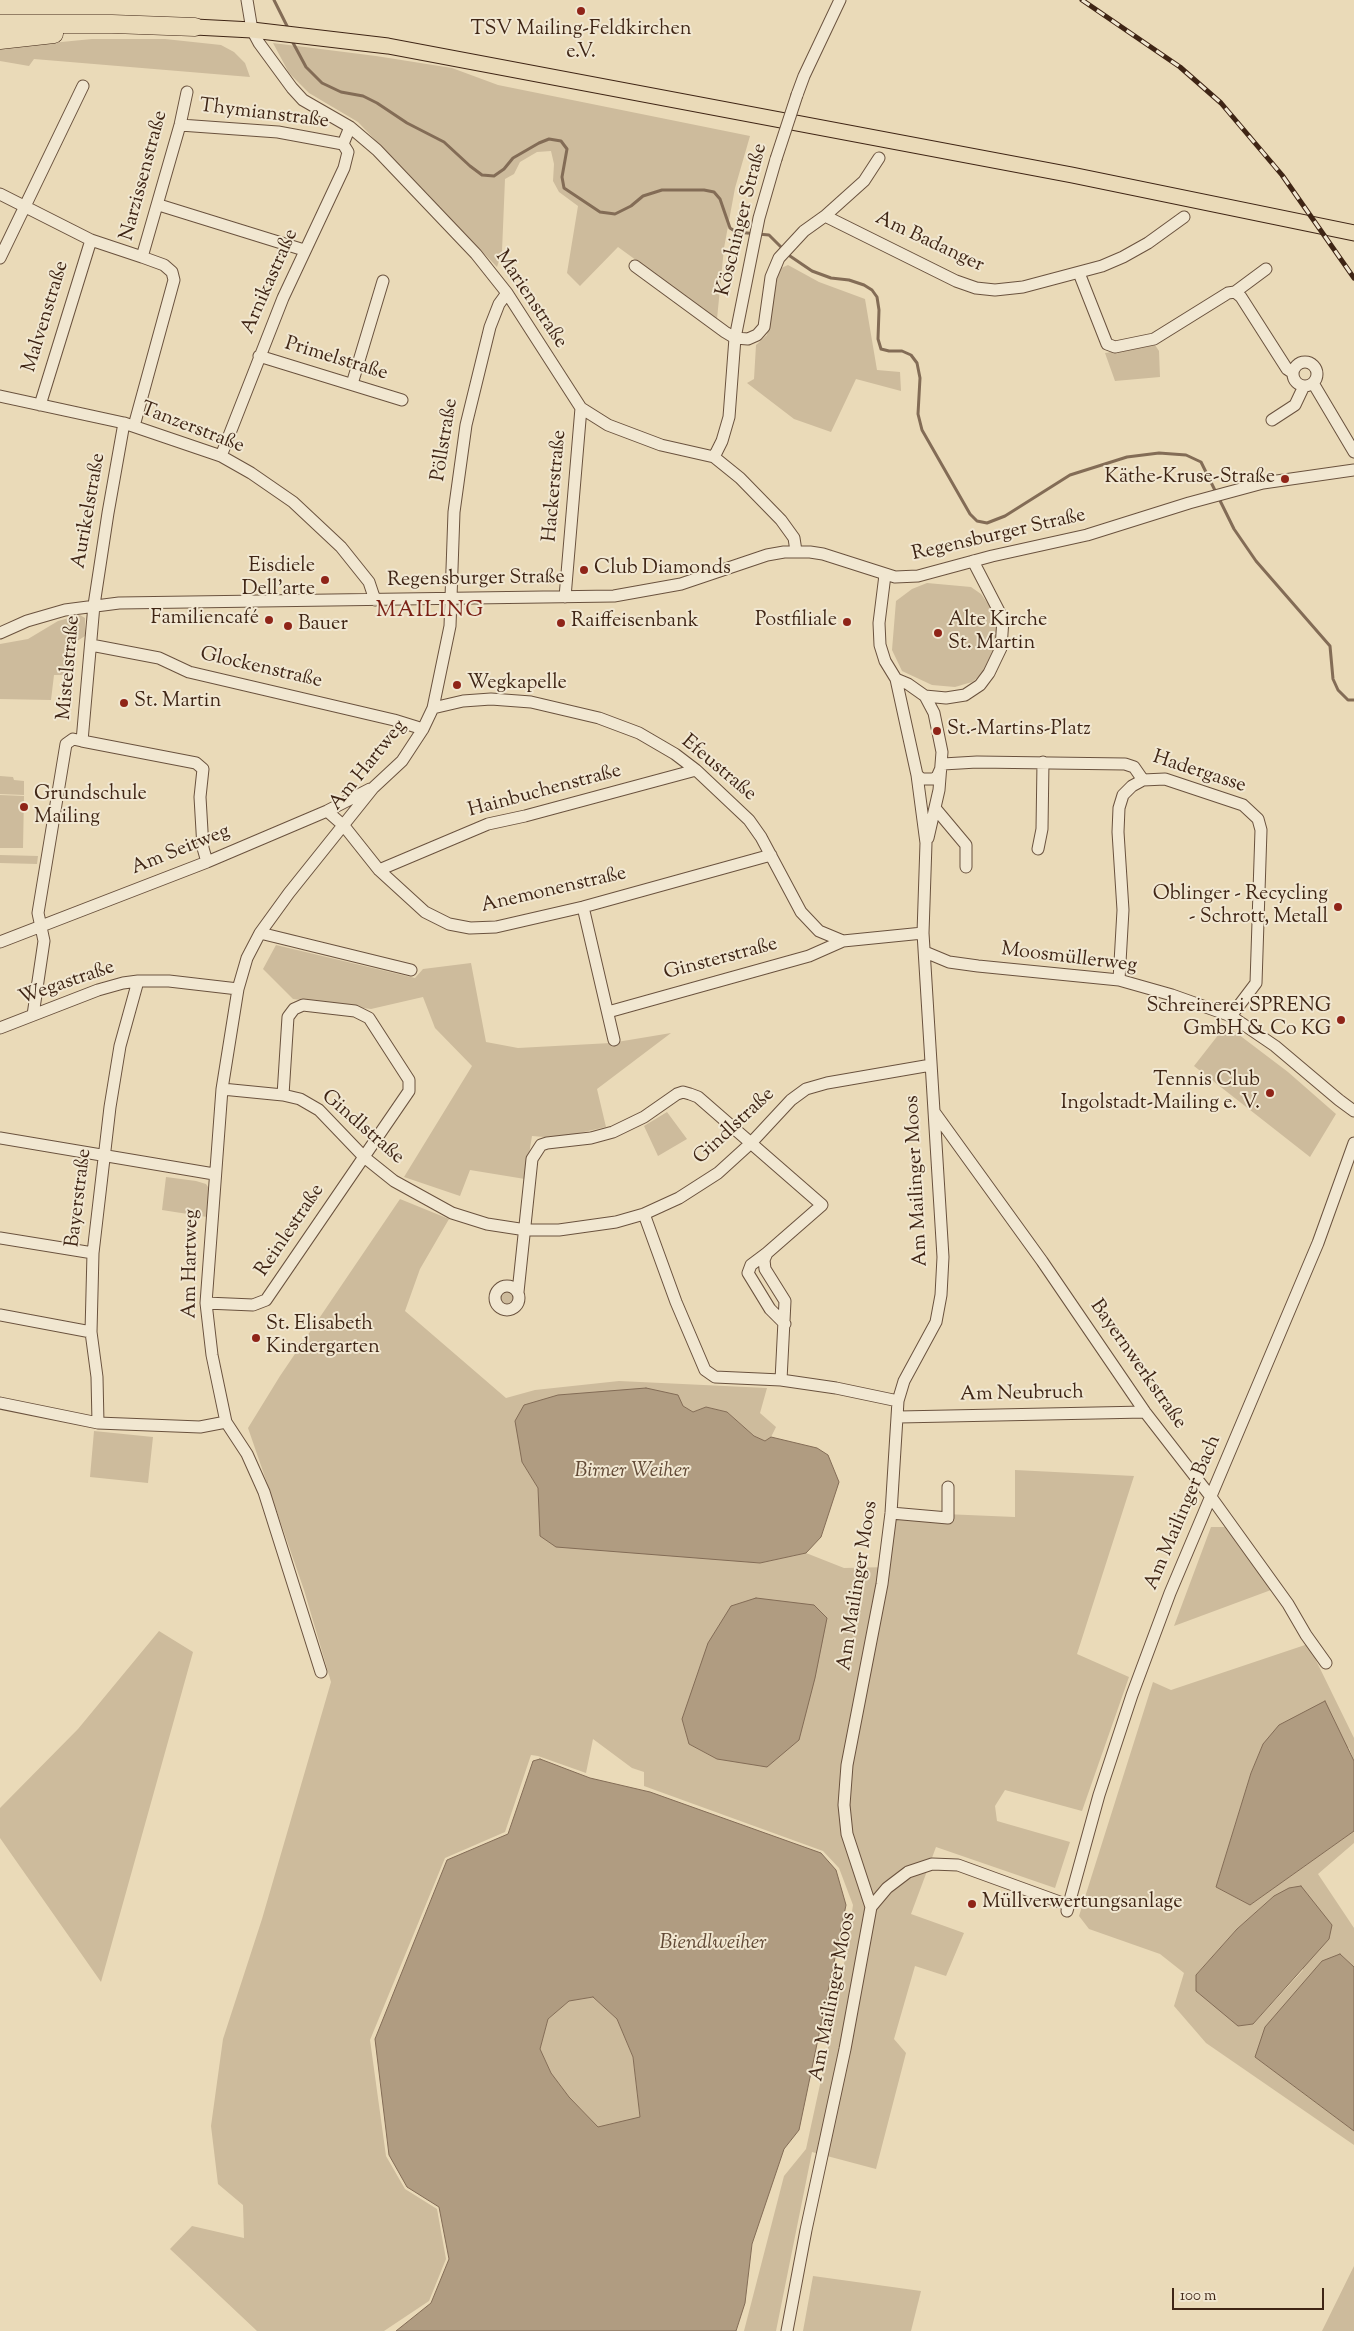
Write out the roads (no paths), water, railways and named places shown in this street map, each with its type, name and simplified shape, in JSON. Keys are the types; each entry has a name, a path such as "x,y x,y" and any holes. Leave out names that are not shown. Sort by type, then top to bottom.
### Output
{"highway":[{"path":"0,24 195,27"},
{"path":"0,30 60,24"},
{"path":"0,40 67,33 164,27"}],"main road":[{"path":"195,27 307,35 388,46 1062,173 1354,233"}],"street":[{"path":"247,0 252,30"},
{"name":"Köschinger Straße","path":"714,457 722,441 729,417 736,338 759,218 776,159 804,76 840,0"},
{"name":"Marienstraße","path":"252,30 264,50 303,100 350,127 419,192 476,254 507,294 581,408 608,425 661,445 714,457 746,484 782,520 794,538 796,551"},
{"path":"0,258 83,86"},
{"name":"Narzissenstraße","path":"129,425 174,280 172,272 164,265 142,257 159,205 187,92"},
{"name":"Thymianstraße","path":"180,125 278,132 343,144"},
{"name":"Arnikastraße","path":"221,456 259,356 304,250 344,168 348,152 343,144 350,127"},
{"path":"635,266 736,338 748,338 757,335 764,326 767,316 771,277 779,258 791,243 864,181 879,158"},
{"path":"0,194 24,208 91,240 142,257"},
{"path":"159,205 304,250"},
{"name":"Am Badanger","path":"825,216 940,273 976,288 1009,290 1079,273 1123,257 1184,217"},
{"name":"Malvenstraße","path":"40,405 91,240"},
{"path":"1079,273 1103,336 1107,344 1115,347 1154,339 1228,293 1235,292 1266,269"},
{"path":"352,384 383,281"},
{"path":"1235,292 1241,296 1287,369 1292,372 1296,382 1308,384 1354,452"},
{"name":"Pöllstraße","path":"450,599 454,512 466,425 490,327 499,304 507,294"},
{"name":"Primelstraße","path":"259,356 402,400"},
{"path":"1272,420 1295,405 1308,384 1317,375 1311,364 1305,362 1299,363 1292,372"},
{"name":"Tanzerstraße","path":"0,396 129,425 221,456 259,478 293,502 341,547 369,582 375,600"},
{"name":"Hackerstraße","path":"565,597 581,408"},
{"name":"Aurikelstraße","path":"94,605 108,514 129,425"},
{"name":"Regensburger Straße","path":"0,633 43,616 94,605 565,597 639,594 681,584 766,555 796,551 823,554 885,575 918,576 973,561 1087,535 1237,489 1270,481 1354,470"},
{"name":"Am Mailinger Moos","path":"925,696 946,698 966,695 990,673 1001,648 1002,620 973,561"},
{"name":"Am Mailinger Moos","path":"787,2331 806,2230 845,2049 871,1907 847,1834 844,1805 847,1765 880,1593 892,1513 898,1401 904,1381 936,1322 940,1304 943,1257 923,933 926,843 917,775 896,679 885,661 880,645 879,623 885,575"},
{"name":"Am Hartweg","path":"321,1672 264,1492 247,1454 226,1422 212,1355 206,1303 214,1174 222,1089 238,989 247,958 260,933 289,893 373,788 402,761 424,729 433,708 450,626 450,599"},
{"name":"Mistelstraße","path":"33,1015 44,941 38,913 66,744 72,739 82,741 94,605"},
{"name":"Glockenstraße","path":"91,645 159,658 189,672 394,720 424,729"},
{"name":"Am Mailinger Moos","path":"896,679 908,684 925,696 934,713 943,764 926,843"},
{"name":"Efeustraße","path":"433,708 463,701 491,699 531,702 599,718 639,733 675,754 696,770 749,820 771,855 790,895 801,912 819,931 844,941 923,933"},
{"path":"82,741 196,763 203,769 200,797 203,848 207,862"},
{"path":"1038,849 1042,829 1043,762"},
{"name":"Hadergasse","path":"943,764 1043,762 1125,764 1134,767 1143,780 1165,779 1243,805 1258,819 1261,842 1257,973 1256,983 1231,1016"},
{"path":"917,775 922,779 933,780 937,777 943,764"},
{"name":"Hainbuchenstraße","path":"379,870 488,824 525,816 696,770"},
{"path":"1119,980 1123,910 1118,832 1119,808 1123,795 1132,786 1143,780"},
{"name":"Am Seitweg","path":"0,942 207,862 327,811 373,788"},
{"path":"935,808 966,845 966,868"},
{"name":"Anemonenstraße","path":"327,811 344,826 379,870 425,912 449,924 470,928 496,927 583,907 771,855"},
{"path":"583,907 614,1040"},
{"path":"260,933 411,970"},
{"name":"Ginsterstraße","path":"608,1012 809,956 844,941"},
{"name":"Moosmüllerweg","path":"925,952 949,962 1119,980 1172,995 1231,1016 1275,1046 1338,1100 1354,1111"},
{"name":"Wegastraße","path":"0,1028 98,990 138,981 238,989"},
{"name":"Bayerstraße","path":"98,1423 97,1377 91,1332 93,1253 110,1107 120,1046 138,981"},
{"name":"Reinlestraße","path":"206,1303 253,1305 266,1300 409,1091 409,1080 368,1018 355,1011 303,1005 294,1009 288,1017 283,1094"},
{"name":"Gindlstraße","path":"222,1089 283,1094 300,1099 319,1110 364,1157 394,1181 452,1213 487,1224 526,1230 588,1228 644,1214 679,1198 718,1173 751,1143 791,1100 806,1089 827,1082 931,1065"},
{"path":"518,1292 532,1159 541,1146 546,1143 575,1141 613,1132 644,1117 677,1094 683,1092 698,1098 822,1205 751,1265 748,1274 770,1310 785,1324"},
{"name":"Bayernwerkstraße","path":"935,1113 1042,1261 1145,1412 1211,1497 1326,1662"},
{"path":"0,1138 214,1174"},
{"name":"Am Mailinger Bach","path":"871,1907 887,1888 908,1872 932,1864 958,1865 1067,1908 1099,1795 1132,1695 1170,1593 1318,1243 1354,1143"},
{"path":"644,1214 676,1302 705,1370 715,1377 781,1380 836,1388 898,1401"},
{"path":"0,1238 93,1253"},
{"path":"767,1253 764,1260 765,1269 785,1301 781,1380"},
{"path":"0,1315 91,1332"},
{"path":"0,1403 98,1423 200,1427 226,1422"},
{"name":"Am Neubruch","path":"898,1417 1145,1412"},
{"path":"892,1513 948,1518 948,1487"}],"water":[{"name":"Birner Weiher","path":"646,1388 678,1395 683,1406 693,1412 706,1407 727,1412 754,1436 765,1441 771,1437 817,1448 828,1455 839,1482 821,1537 806,1553 760,1563 556,1547 540,1536 538,1488 522,1462 515,1421 524,1405 558,1395"},
{"path":"756,1598 814,1605 827,1618 815,1678 799,1740 767,1767 717,1759 689,1744 682,1719 708,1643 731,1606"},
{"path":"1325,1701 1354,1761 1354,1831 1250,1905 1216,1887 1251,1773 1263,1744 1279,1725"},
{"name":"Biendlweiher","path":"540,1759 590,1778 650,1792 821,1853 836,1870 846,1905 799,2130 784,2149 752,2244 745,2303 736,2331 396,2331 431,2303 449,2259 439,2207 407,2187 389,2155 375,2039 447,1860 508,1834 533,1761","holes":["593,1997 617,2019 633,2057 640,2117 598,2127 569,2097 551,2073 540,2049 548,2019 569,2001"]},
{"path":"1301,1886 1332,1925 1329,1939 1253,2024 1238,2026 1196,1991 1196,1975 1237,1929 1274,1896 1289,1888"},
{"path":"1340,1954 1354,1967 1354,2131 1255,2057 1265,2027 1322,1961"}],"waterway":[{"path":"274,0 288,28"},
{"path":"291,39 306,67 322,83 341,92 363,96 377,103 407,123 444,142 482,175 494,176 504,169 513,158 539,143 549,139 561,141 567,149 562,177 564,188 600,212 615,214 631,206 643,196 662,190 704,190 714,192 720,199 730,228 736,232 769,235 783,249"},
{"path":"787,254 812,271 831,278 849,280 864,285 872,290 877,297 879,310 878,339 881,349 902,351 911,355 917,363 920,378 918,414 922,430 970,514 977,521 987,523 1005,516 1070,475 1127,457 1159,453 1186,455 1201,462 1234,529 1256,561 1330,646 1333,679 1338,690 1348,700 1354,700"}],"railway":[{"path":"1082,0 1180,67 1221,103 1282,175 1354,278"}],"place":[{"name":"TSV Mailing-Feldkirchen e.V.","path":"581,11"},
{"name":"Käthe-Kruse-Straße","path":"1285,479"},
{"name":"Club Diamonds","path":"584,570"},
{"name":"Eisdiele Dell'arte","path":"325,580"},
{"name":"Familiencafé","path":"269,620"},
{"name":"Postfiliale","path":"847,622"},
{"name":"Raiffeisenbank","path":"561,623"},
{"name":"Bauer","path":"288,626"},
{"name":"Alte Kirche St. Martin","path":"938,633"},
{"name":"Wegkapelle","path":"457,685"},
{"name":"St. Martin","path":"124,703"},
{"name":"St.-Martins-Platz","path":"937,731"},
{"name":"Grundschule Mailing","path":"24,807"},
{"name":"Oblinger - Recycling - Schrott, Metall","path":"1338,907"},
{"name":"Schreinerei SPRENG GmbH & Co KG","path":"1341,1020"},
{"name":"Tennis Club Ingolstadt-Mailing e. V.","path":"1270,1093"},
{"name":"St. Elisabeth Kindergarten","path":"256,1338"},
{"name":"Müllverwertungsanlage","path":"972,1904"}],"district":[{"name":"MAILING","path":"430,612"}]}
